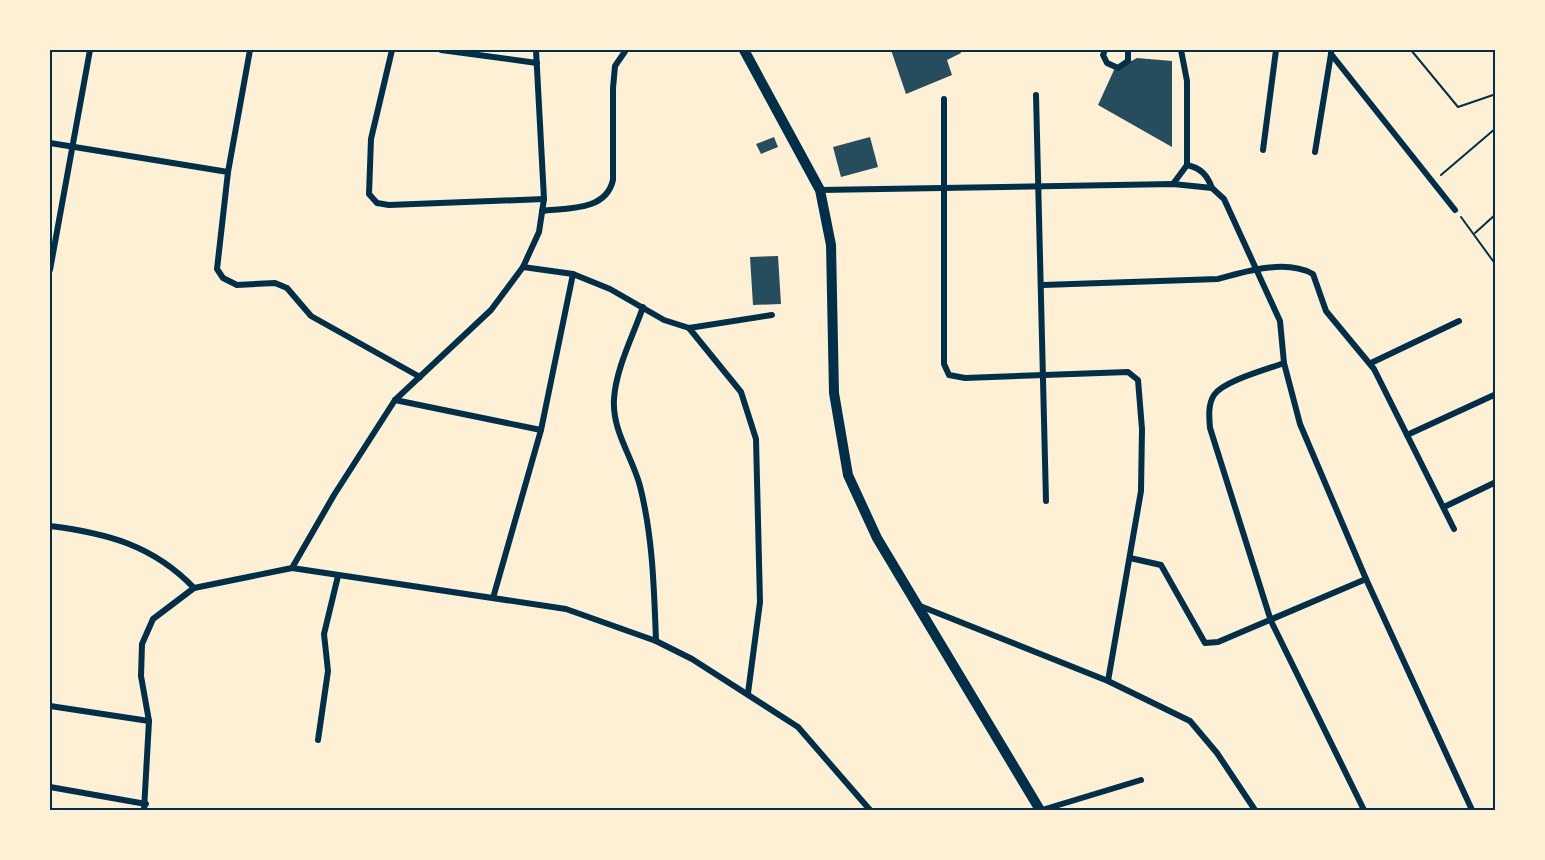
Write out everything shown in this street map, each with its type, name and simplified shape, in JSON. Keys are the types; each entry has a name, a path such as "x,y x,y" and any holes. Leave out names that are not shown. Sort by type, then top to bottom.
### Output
{"main road":[{"path":"744,50 820,190 831,245 834,393 848,475 877,538 1041,810"}],"street":[{"path":"50,270 90,50"},
{"path":"250,50 228,172 217,269 223,278 237,285 275,283 287,288 311,315 420,377"},
{"path":"392,50 371,140 369,194 377,203 389,205 544,199"},
{"path":"441,50 537,63"},
{"path":"292,568 334,495 395,400 491,310 523,267 539,232 544,199 536,50"},
{"path":"542,211 578,207 603,200 611,190 615,66 626,50"},
{"path":"1105,50 1103,55 1107,63 1118,68 1128,61 1128,50"},
{"path":"1173,184 1187,165 1187,81 1181,50"},
{"path":"1263,150 1276,50"},
{"path":"1315,152 1331,52"},
{"path":"1331,52 1455,210"},
{"path":"1036,95 1043,285 1046,501"},
{"path":"944,99 944,364 949,375 965,378 1045,373 1128,372 1138,380 1142,429 1141,491 1108,681"},
{"path":"50,143 228,172"},
{"path":"1187,165 1195,166 1208,176 1212,188 1224,199 1280,321 1284,363 1300,424 1366,579 1472,810"},
{"path":"820,190 1173,184 1212,188"},
{"path":"523,267 573,274 610,289 664,320 689,328 772,315"},
{"path":"1043,285 1218,279 1256,271 1301,267 1313,273 1326,310 1371,363 1454,529"},
{"path":"493,598 542,430 573,274"},
{"path":"643,307 617,381 614,400 616,428 640,485 654,556 656,641"},
{"path":"1371,363 1459,321"},
{"path":"689,328 741,392 756,439 760,602 748,693"},
{"path":"1284,363 1224,386 1214,394 1209,411 1210,428 1270,621 1364,810"},
{"path":"1407,435 1494,395"},
{"path":"395,400 542,430"},
{"path":"1444,507 1496,482"},
{"path":"50,526 100,532 149,553 178,572 194,588"},
{"path":"1131,558 1161,565 1205,643 1218,642 1366,579"},
{"path":"50,788 145,807 149,721 141,676 142,644 153,619 194,588 292,568 566,609 656,641 692,658 798,727 870,810"},
{"path":"318,740 328,671 324,634 338,576"},
{"path":"918,606 1108,681 1190,722 1217,753 1255,810"},
{"path":"50,706 149,721"},
{"path":"1041,810 1141,780"}],"path":[{"path":"1411,50 1458,107 1496,94"},
{"path":"1432,183 1496,128"},
{"path":"1455,210 1475,233 1496,265"},
{"path":"1475,233 1496,214"}],"building":[{"path":"891,50 960,50 961,53 947,60 952,75 906,94"},
{"path":"1137,58 1172,61 1172,147 1098,105 1114,70"},
{"path":"774,137 778,147 761,154 756,144"},
{"path":"870,137 878,167 841,177 833,147"},
{"path":"778,256 781,304 753,305 750,257"}]}
